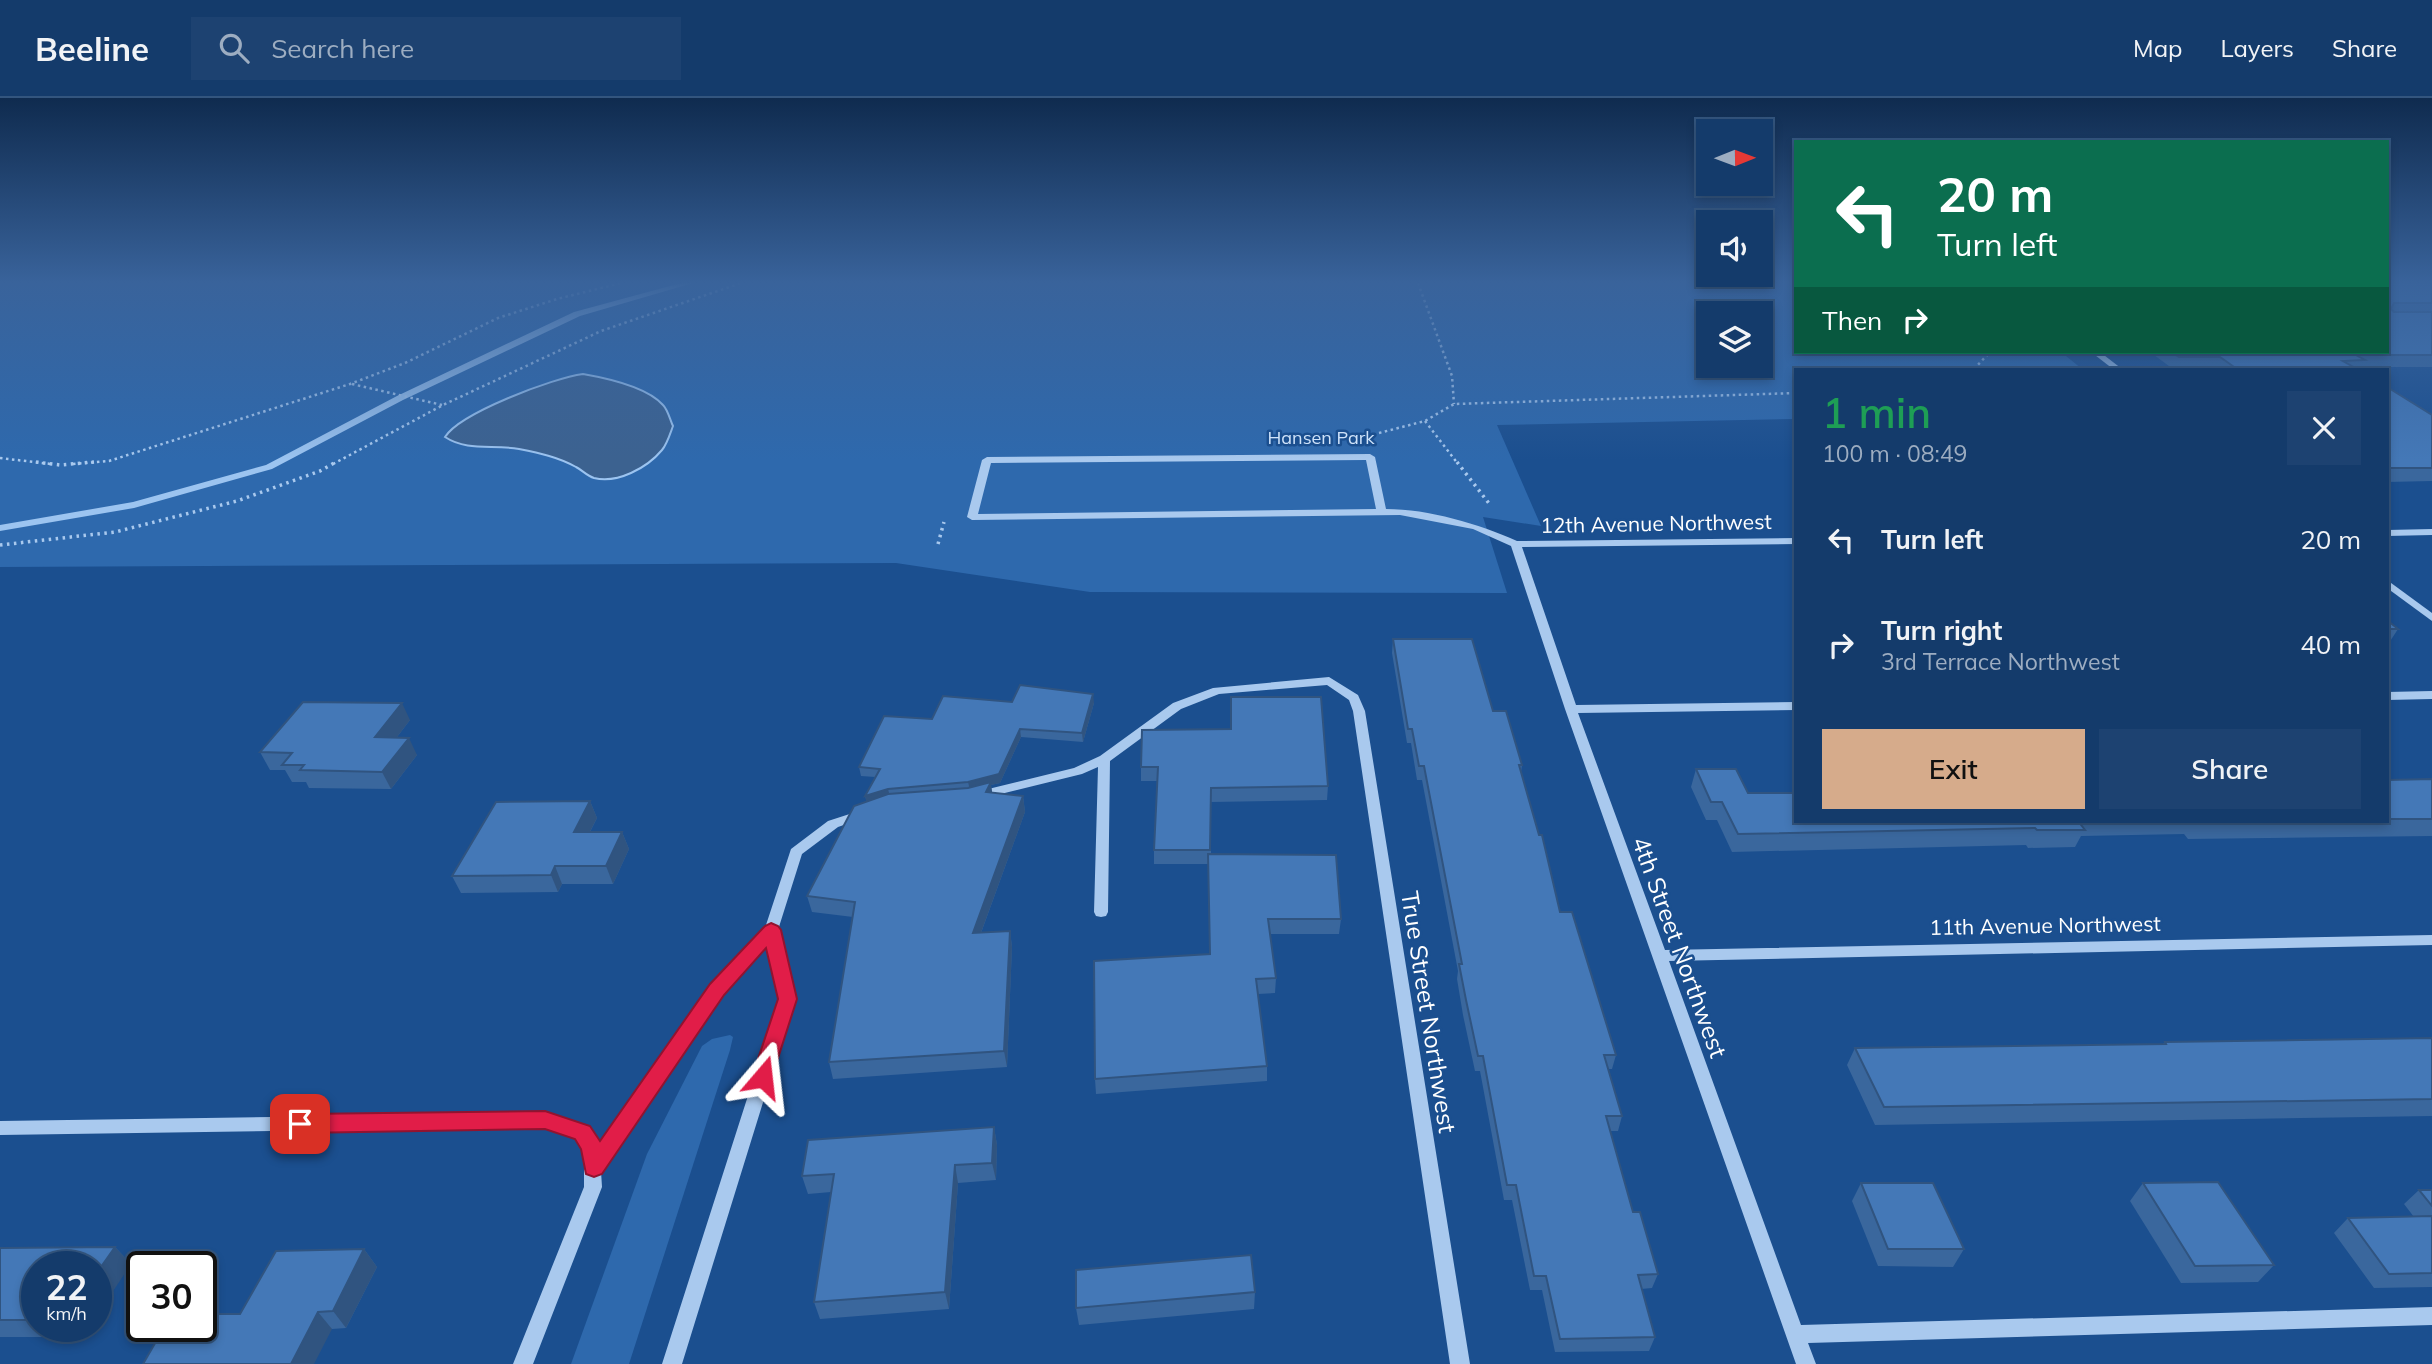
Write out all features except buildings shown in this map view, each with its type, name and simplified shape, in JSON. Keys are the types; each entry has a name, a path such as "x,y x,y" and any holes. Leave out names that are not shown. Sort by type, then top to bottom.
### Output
{"street":[{"path":"2098,354 2117,368"},
{"path":"1382,513 1370,457 987,460 972,517 1382,513 1400,512 1476,527 1516,544"},
{"path":"2389,533 2432,532"},
{"name":"12th Avenue Northwest","path":"1516,544 1794,541"},
{"name":"4th Street Northwest","path":"1516,544 1571,709 1806,1364"},
{"path":"2389,585 2432,618"},
{"name":"True Street Northwest","path":"1104,760 1177,706 1217,691 1329,681 1354,698 1359,711 1460,1364"},
{"path":"2389,696 2432,695"},
{"path":"1571,709 1794,706"},
{"path":"957,798 1077,771 1104,760 1101,912"},
{"path":"672,1364 788,999 771,930 796,852 834,824 878,808"},
{"name":"11th Avenue Northwest","path":"1659,956 2432,940"},
{"path":"0,1128 545,1120 583,1132 592,1147 593,1187 523,1364"},
{"path":"1796,1334 2432,1316"}],"lane":[{"path":"594,1167 717,989 771,930"}],"path":[{"path":"0,458 60,465 109,461 350,384 405,363 448,342"},
{"path":"0,545 115,532 237,501 320,471 443,405 577,342"},
{"path":"1440,342 1452,376 1454,404 1794,393"},
{"path":"1975,368 1988,354"},
{"path":"350,384 443,405"},
{"path":"1426,421 1499,517 1516,544"}],"green space":[{"name":"Hansen Park","path":"0,342 1696,342 1696,378 1773,378 1773,342 1794,342 1794,354 2063,354 2081,368 1794,368 1794,419 1497,425 1541,526 1483,517 1507,593 1090,592 896,563 0,567"},
{"path":"730,1035 733,1037 730,1050 629,1364 571,1364 647,1154 702,1046 712,1039"}],"shaded area":[{"path":"583,374 637,388 665,407 673,426 664,448 656,457 622,477 603,479 591,477 578,468 541,454 519,449 463,444 445,437 469,418 508,398"}],"waterway":[{"path":"0,528 134,505 269,467 400,398 518,342"}],"route":[{"path":"300,1124 545,1120 583,1132 592,1147 594,1167 717,989 771,930 788,999 763,1077"}]}
